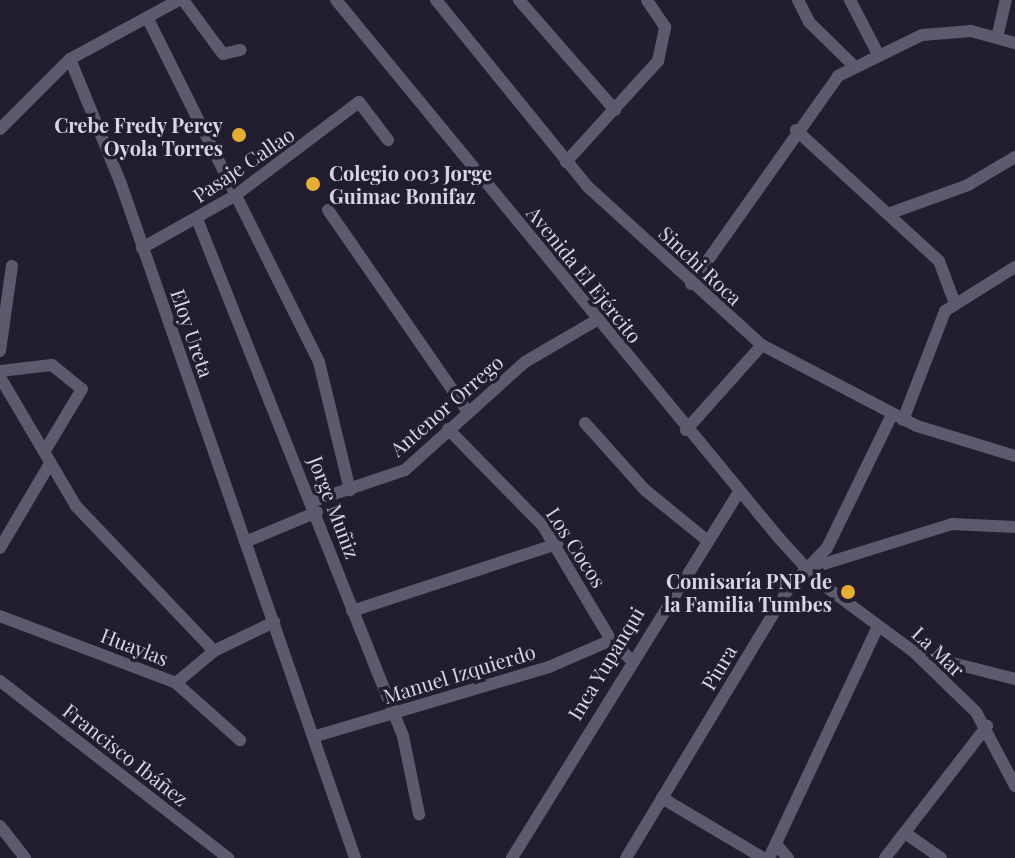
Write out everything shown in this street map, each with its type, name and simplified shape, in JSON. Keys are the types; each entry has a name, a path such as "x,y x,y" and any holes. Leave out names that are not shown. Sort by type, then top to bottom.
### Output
{"street":[{"path":"0,129 70,59 181,0 223,54 241,50"},
{"name":"Avenida El Ejército","path":"336,0 738,493 808,570"},
{"name":"Sinchi Roca","path":"436,0 566,162 691,284 762,345 898,417 1015,456"},
{"path":"566,162 651,73 664,46 665,27 647,0"},
{"path":"798,0 809,22 854,66"},
{"path":"850,0 877,52"},
{"path":"997,38 1006,0"},
{"path":"522,1 615,110"},
{"name":"Jorge Muñiz","path":"147,17 233,197 319,362 350,490"},
{"path":"691,284 822,93 854,66 877,52 951,31 1015,43"},
{"name":"Eloy Ureta","path":"70,59 142,248 316,736 355,858"},
{"name":"Pasaje Callao","path":"142,248 233,197 359,102 388,140"},
{"path":"796,130 939,261 954,301 1015,267"},
{"path":"888,214 968,185 1015,157"},
{"path":"328,210 467,411"},
{"name":"Jorge Muñiz","path":"197,219 315,506 352,611 393,713 419,814"},
{"path":"0,351 12,266"},
{"name":"Piura","path":"626,858 790,586 827,548 898,417 954,301"},
{"name":"Antenor Orrego","path":"245,542 350,490 405,470 525,362 597,320"},
{"path":"686,430 762,345"},
{"path":"0,371 24,363 52,365 82,389 46,449"},
{"path":"0,377 46,449 49,465 105,539 214,651"},
{"path":"585,423 645,490 704,538"},
{"name":"Los Cocos","path":"448,429 557,544 611,640 630,659"},
{"path":"0,548 49,465"},
{"name":"Inca Yupanqui","path":"512,858 704,538 738,493"},
{"path":"808,570 923,530 970,523 1015,527"},
{"path":"352,611 557,544"},
{"name":"La Mar","path":"808,570 914,652 987,726 1015,786"},
{"name":"Huaylas","path":"0,616 176,683 240,740"},
{"path":"176,683 214,651 274,622"},
{"path":"769,858 878,626"},
{"name":"Manuel Izquierdo","path":"316,736 549,667 611,640"},
{"path":"914,652 1015,679"},
{"name":"Francisco Ibáñez","path":"0,681 228,858"},
{"path":"885,858 908,835 987,726"},
{"path":"662,798 763,858"},
{"path":"0,826 25,858"},
{"path":"908,835 941,858"},
{"path":"777,845 788,858"}],"place":[{"name":"Crebe Fredy Percy Oyola Torres","path":"239,135"},
{"name":"Colegio 003 Jorge Guimac Bonifaz","path":"313,184"},
{"name":"Comisaría PNP de la Familia Tumbes","path":"848,592"}]}
